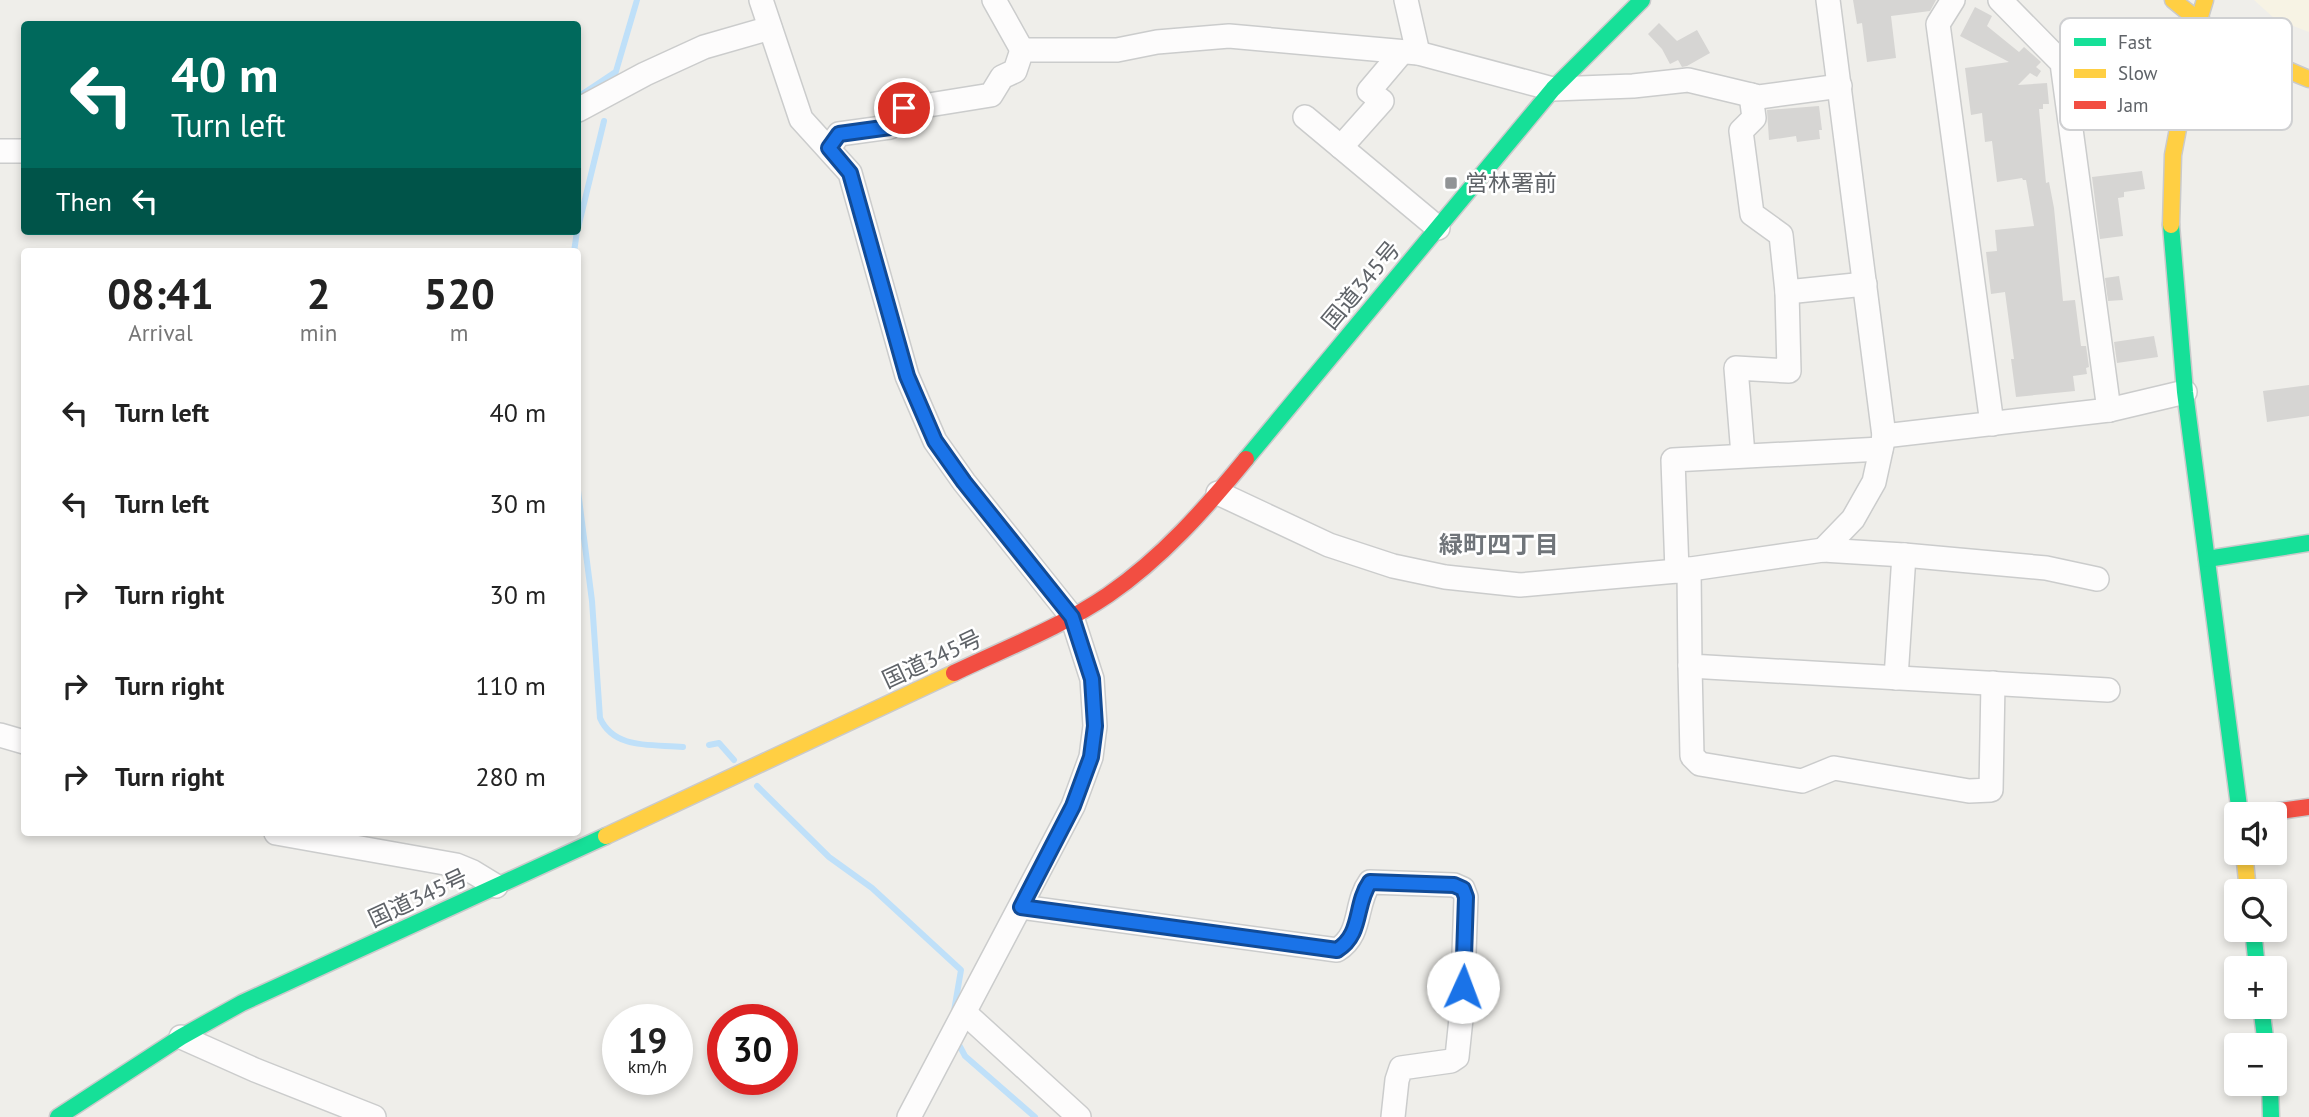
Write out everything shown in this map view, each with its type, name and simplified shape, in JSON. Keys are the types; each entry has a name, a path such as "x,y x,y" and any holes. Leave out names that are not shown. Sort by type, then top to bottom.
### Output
{"main road":[{"name":"国道345号","path":"58,1117 181,1037 242,1003 709,789 1072,617 1110,594 1151,562 1218,493 1553,89 1642,0"},
{"path":"2173,0 2193,18"},
{"path":"2200,18 2205,0"},
{"path":"2292,73 2309,79"},
{"path":"2178,130 2173,155 2170,209 2173,267 2185,392 2238,802"},
{"path":"2207,559 2309,544"},
{"path":"2287,810 2309,807"},
{"path":"2270,1096 2271,1117"}],"street":[{"path":"761,0 802,119 850,173 907,376 935,441 964,482 1072,617 1092,679 1095,726 1091,757 1073,806 909,1117"},
{"path":"829,148 839,134 890,127 904,108 991,95 1002,76 1015,71 1022,50 994,0"},
{"path":"1406,0 1410,53"},
{"path":"1823,550 1853,519 1874,482 1883,443 1828,0"},
{"path":"1953,0 1938,24 1992,424"},
{"path":"2000,0 2060,61"},
{"path":"581,108 645,74 704,47 769,28"},
{"path":"1022,50 1117,50 1157,42 1229,36 1410,53 1553,89 1633,86 1688,80 1759,97 1840,86"},
{"path":"1341,147 1382,101 1369,92 1410,53"},
{"path":"1743,455 1736,368 1789,372 1782,235 1752,214 1741,131 1754,118 1751,95"},
{"path":"1305,117 1438,228"},
{"path":"2071,130 2109,410"},
{"path":"0,151 21,151"},
{"path":"1787,292 1865,284"},
{"path":"1993,683 1991,790 1969,791 1834,768 1802,780 1700,764 1692,756 1690,666 1672,460 1883,443 1992,424 2109,410 2185,392"},
{"path":"1218,493 1329,545 1393,566 1445,577 1520,586 1683,570 1823,550 2046,568 2097,579"},
{"path":"1896,678 1904,555"},
{"path":"1690,666 2108,690"},
{"path":"0,735 21,741"},
{"path":"293,836 456,865 496,886"},
{"path":"1021,907 1337,950 1348,944 1364,891 1370,882 1454,885 1463,889 1466,897 1463,997 1457,1057 1451,1061 1401,1069 1397,1080 1393,1117"},
{"path":"965,1013 1079,1117"},
{"path":"181,1037 255,1070 374,1117"}],"shaded area":[{"path":"2254,0 2309,0 2309,32 2292,26 2292,18 2274,18"}],"building":[{"path":"1853,0 1936,0 1930,11 1891,16 1896,58 1867,62 1862,23 1857,24"},
{"path":"1975,7 1992,16 1987,26 2019,52 2024,47 2041,62 2036,67 2041,71 2037,77 2030,73 2018,85 2047,83 2049,104 2043,104 2043,109 2039,109 2046,183 2049,182 2054,208 2063,301 2075,300 2081,346 2086,346 2089,367 2086,368 2087,374 2073,376 2075,391 2016,397 2005,292 1991,294 1986,252 1997,251 1995,230 2034,226 2026,180 2022,178 1997,182 1992,141 1985,142 1982,113 1971,115 1965,68 2009,62 1960,36"},
{"path":"1659,23 1677,41 1697,30 1710,53 1687,66 1682,67 1678,60 1670,64 1662,49 1648,34"},
{"path":"1819,106 1822,130 1819,130 1820,139 1797,142 1796,136 1769,140 1767,110"},
{"path":"2142,171 2145,189 2124,192 2124,197 2118,198 2123,236 2100,239 2092,177"},
{"path":"2119,276 2123,300 2108,301 2105,278"},
{"path":"2154,336 2158,357 2117,363 2114,342"},
{"path":"2309,385 2309,416 2267,422 2263,391"}],"waterway":[{"path":"614,78 637,0"},
{"path":"581,95 614,73"},
{"path":"581,216 604,121"},
{"path":"575,248 576,235"},
{"path":"581,515 592,601 600,718 615,736 625,740 647,745 683,747"},
{"path":"709,745 719,743 734,760"},
{"path":"757,786 829,857 872,888 961,970 954,1011"},
{"path":"957,1041 965,1056 1035,1117"}],"traffic: fast":[{"path":"1246,459 1553,89 1642,0"},
{"path":"2171,225 2185,392 2238,802"},
{"path":"2207,559 2309,543"},
{"path":"58,1117 181,1037 242,1003 606,836"},
{"path":"2254,942 2256,956"},
{"path":"2263,1019 2264,1033"},
{"path":"2270,1096 2271,1117"}],"traffic: slow":[{"path":"2173,0 2197,18"},
{"path":"2200,18 2205,0"},
{"path":"2292,72 2309,79"},
{"path":"2171,225 2173,155 2178,130"},
{"path":"606,836 954,673"},
{"path":"2245,865 2247,879"}],"traffic: jam":[{"path":"954,673 1033,637 1090,607 1128,581 1182,532 1246,459"},
{"path":"2287,810 2309,807"}],"place":[{"name":"営林署前","path":"1451,183"}],"district":[{"name":"緑町四丁目","path":"1499,545"}],"route":[{"path":"904,108 890,127 839,134 829,148 850,173 907,376 935,441 964,482 1072,617 1092,679 1095,726 1091,757 1073,806 1021,907 1337,950 1348,944 1364,891 1370,882 1454,885 1463,889 1466,897 1463,987"}]}
